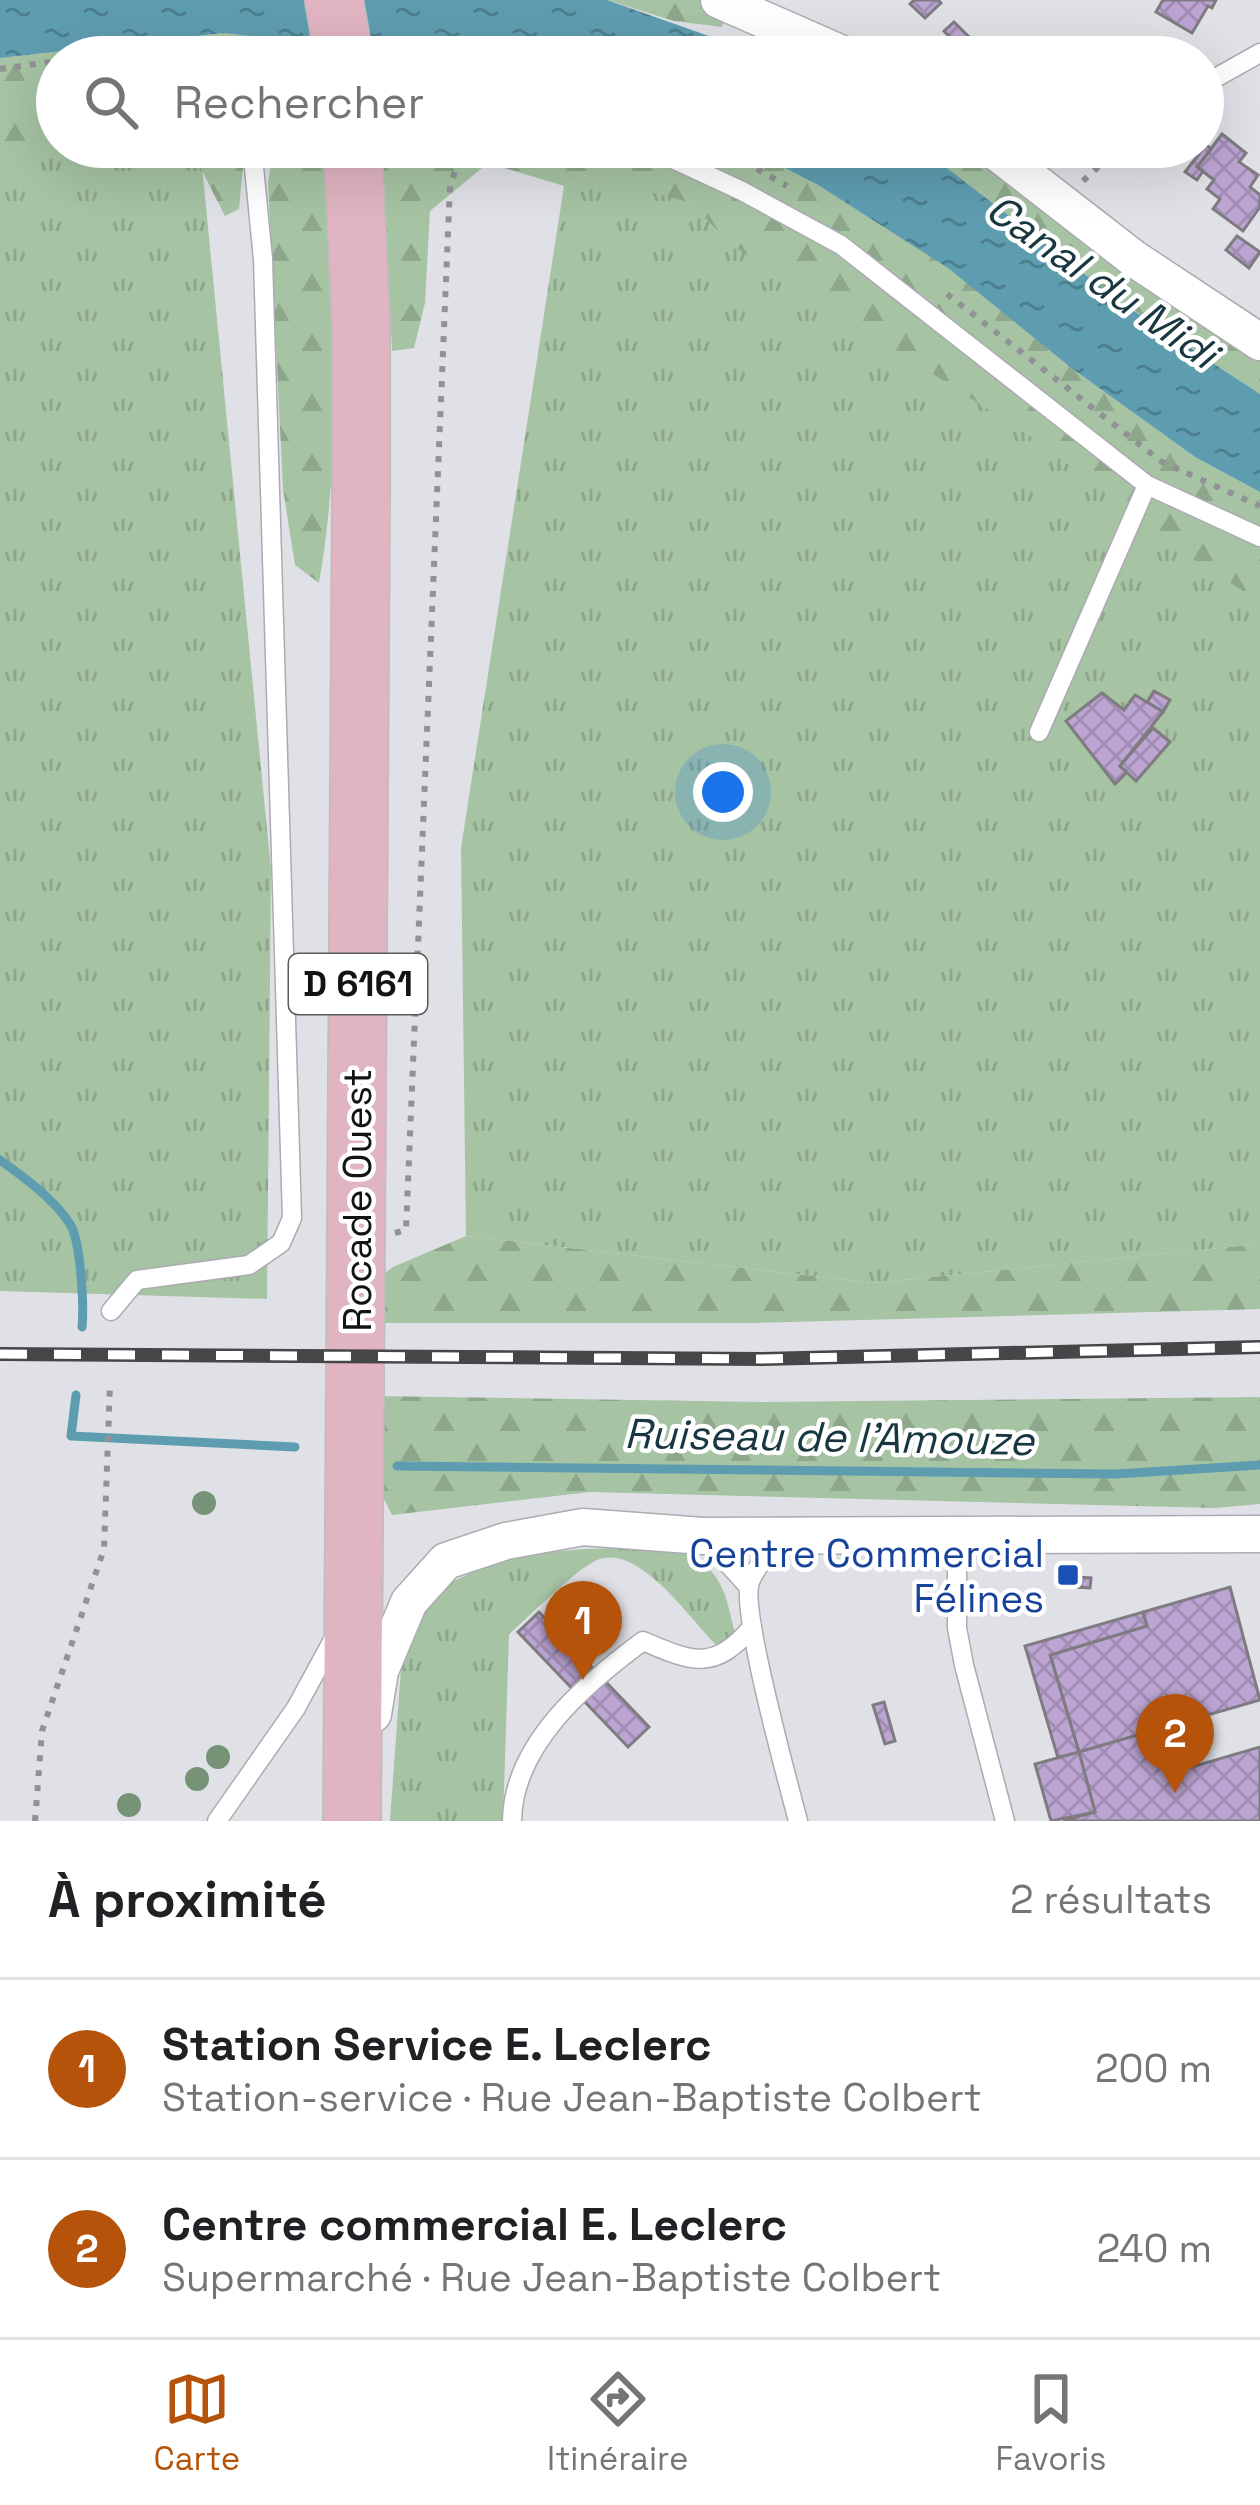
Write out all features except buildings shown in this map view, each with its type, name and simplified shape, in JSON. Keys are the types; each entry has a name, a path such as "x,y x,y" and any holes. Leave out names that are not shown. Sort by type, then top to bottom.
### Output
{"main road":[{"path":"334,0 340,36"},
{"name":"Rocade Ouest","path":"353,1821 361,325 354,168"}],"street":[{"path":"719,0 801,36"},
{"path":"1017,168 1133,258 1260,342"},
{"path":"353,1821 380,1671 409,1602 446,1561 506,1541 583,1527 703,1536 1260,1534"}],"lane":[{"path":"1224,73 1260,53"},
{"path":"111,1311 136,1280 249,1265 281,1243 292,1218 264,306 254,168"},
{"path":"692,168 841,245 1147,485 1260,537"},
{"path":"1039,732 1147,485"},
{"path":"795,1535 764,1558 748,1586 752,1627 798,1821"},
{"path":"703,1536 748,1586"},
{"path":"957,1538 960,1646 1006,1821"},
{"path":"217,1821 296,1708 334,1639 355,1558"},
{"path":"512,1821 512,1803 530,1752 597,1675 643,1641 692,1662 731,1652 752,1627"}],"path":[{"path":"0,69 36,64"},
{"path":"356,1244 406,1230 438,420 450,186 456,168"},
{"path":"1061,202 1097,168"},
{"path":"35,1821 42,1731 104,1549 110,1384"}],"green space":[{"path":"607,0 732,0 722,27 674,21"},
{"path":"36,54 36,151 0,155 0,58"},
{"path":"36,148 36,168 202,168 271,870 267,1299 0,1291 0,149"},
{"path":"201,168 243,168 239,209 225,216"},
{"path":"270,168 326,168 334,421 319,583 295,565 283,489"},
{"path":"383,168 482,168 430,211 425,303 414,348 392,351"},
{"path":"505,168 785,168 818,185 949,268 1070,367 1195,457 1260,492 1260,601 1202,566 1036,440 733,246 689,202 583,175 564,186"},
{"path":"947,168 1004,168 1260,357 1260,394 1114,297"},
{"path":"583,175 680,197 943,352 1260,576 1260,1244 873,1283 466,1236 461,848 564,186"},
{"path":"466,1236 873,1283 1260,1244 1260,1309 757,1323 378,1323 380,1277"},
{"path":"375,1396 761,1402 1260,1397 1260,1504 1215,1508 590,1492 392,1515 371,1473"},
{"path":"659,1548 693,1557 719,1582 736,1638 717,1646 645,1572 611,1558 595,1561 509,1634 503,1821 390,1821 402,1654 439,1588 507,1556"}],"water":[{"path":"0,0 607,0 709,36 36,36 36,54 0,58"},
{"path":"785,168 947,168 1122,303 1260,394 1260,492 1195,457 1070,367 948,268"}],"waterway":[{"name":"Ruiseau de l'Amouze","path":"0,1160 47,1197 74,1232 82,1327"},
{"name":"Ruiseau de l'Amouze","path":"76,1395 71,1436 295,1447"},
{"name":"Ruiseau de l'Amouze","path":"397,1466 1116,1474 1260,1465"}],"railway":[{"path":"0,1354 762,1359 1260,1347"}],"place":[{"name":"Centre Commercial Félines","path":"1068,1575"},
{"name":"Station Service E. Leclerc","path":"583,1680"},
{"name":"Centre commercial E. Leclerc","path":"1175,1793"}],"water label":[{"name":"Canal du Midi","path":"1102,281"}]}
